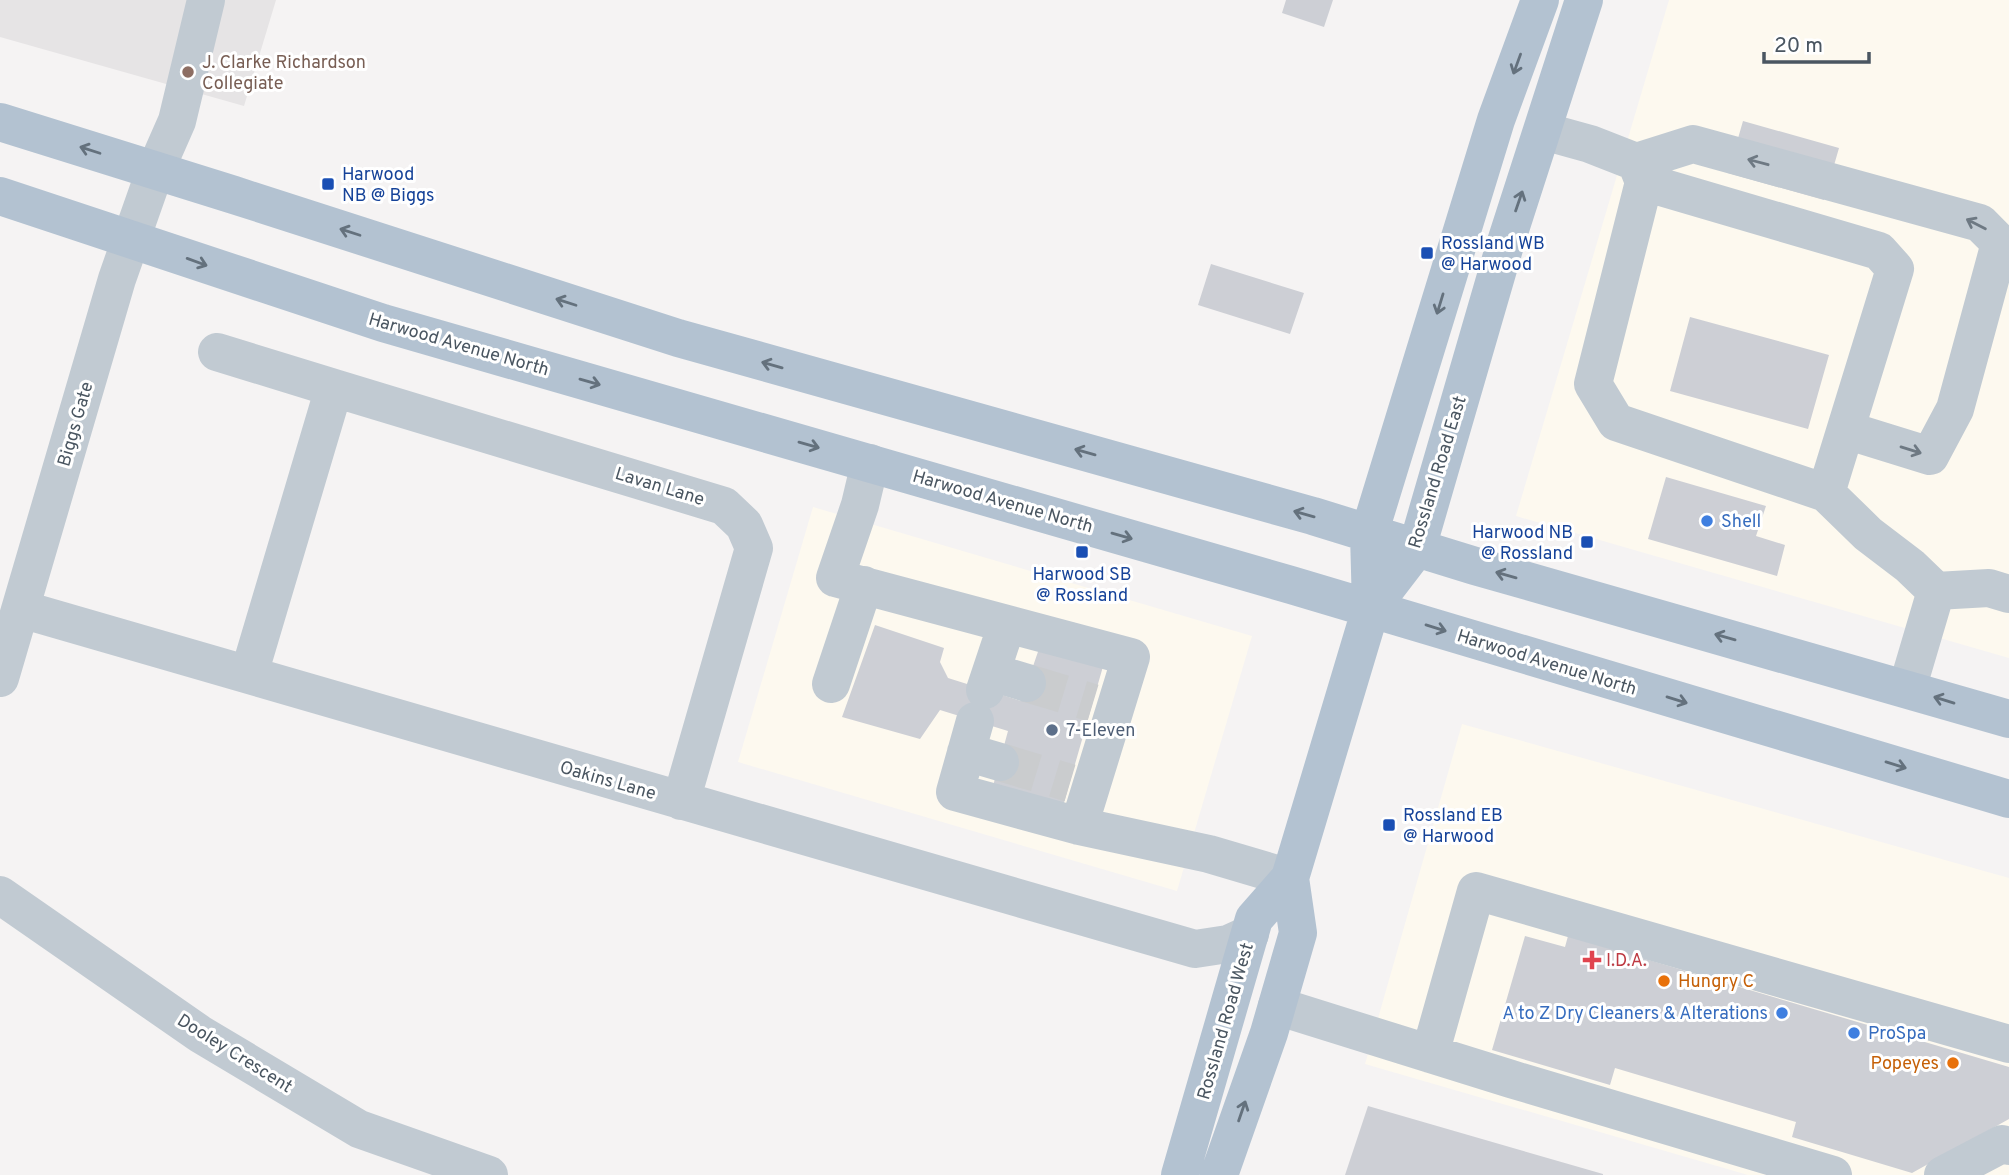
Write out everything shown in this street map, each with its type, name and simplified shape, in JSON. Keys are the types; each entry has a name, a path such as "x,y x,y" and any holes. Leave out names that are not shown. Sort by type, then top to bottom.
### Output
{"main road":[{"path":"1371,608 1369,534 1496,120 1540,0"},
{"name":"Rossland Road East","path":"1371,608 1417,548 1505,245 1584,0"},
{"path":"0,122 678,338 2009,719"},
{"name":"Harwood Avenue North","path":"0,196 383,323 1371,608 2009,799"},
{"name":"Rossland Road West","path":"1180,1175 1254,919 1290,878 1371,608"},
{"name":"Rossland Road West","path":"1219,1175 1277,1006 1298,933 1290,878"}],"street":[{"name":"Biggs Gate","path":"0,678 117,279 155,171 177,121 206,0"},
{"path":"1543,131 1590,144 1640,172 1878,251 1895,270 1826,493"},
{"path":"1640,172 1693,145 1980,223 2000,243 1955,409 1930,456 1846,430"},
{"path":"1640,172 1593,384 1616,422 1826,493 1868,534 1910,566 1936,591 1989,588 2009,593"},
{"name":"Lavan Lane","path":"217,352 724,506 744,526 754,548 681,801"},
{"path":"249,674 334,388"},
{"path":"870,463 860,505 835,578 1131,657 1104,706 1081,786 1079,826"},
{"path":"831,684 864,585"},
{"path":"1907,689 1936,591"},
{"name":"Oakins Lane","path":"21,609 1195,949 1228,944 1250,934"},
{"path":"1007,624 984,719 955,792 1079,826 1209,854 1290,878"},
{"path":"984,719 1027,683"},
{"path":"1430,1054 1476,891 2009,1044"},
{"name":"Dooley Crescent","path":"0,895 200,1034 359,1129 489,1175"},
{"path":"1195,949 1217,975 1231,999"},
{"path":"1277,1006 1833,1175"},
{"path":"1943,1175 2002,1144 2009,1146"}],"shaded area":[{"name":"J. Clarke Richardson Collegiate","path":"0,0 276,0 244,106 0,37"},
{"path":"1669,0 2009,0 2009,658 1516,516"},
{"path":"813,507 1252,636 1177,891 738,762"},
{"path":"1462,724 2009,878 2009,1175 1748,1175 1365,1064"}],"building":[{"path":"1286,0 1333,0 1324,27 1282,13"},
{"path":"1743,121 1839,148 1824,200 1728,173"},
{"path":"1211,264 1304,293 1290,334 1198,305"},
{"path":"1690,317 1829,355 1808,429 1670,391"},
{"name":"Shell","path":"1666,477 1766,506 1756,536 1785,545 1777,576 1648,539"},
{"path":"875,625 944,648 940,662 948,678 1021,701 1041,643 1104,663 1063,806 993,786 1008,731 940,710 920,739 842,717"},
{"path":"1525,936 1565,947 1568,936 2009,1067 2009,1119 1912,1173 1792,1137 1796,1122 1615,1068 1610,1085 1492,1050"},
{"path":"1368,1106 1603,1174 1603,1175 1345,1175"}],"tunnel":[{"path":"1027,683 1093,703"},
{"path":"1000,762 1070,783"}],"place":[{"name":"J. Clarke Richardson Collegiate","path":"188,72"},
{"name":"Harwood NB @ Biggs","path":"328,184"},
{"name":"Rossland WB @ Harwood","path":"1427,253"},
{"name":"Shell","path":"1707,521"},
{"name":"Harwood NB @ Rossland","path":"1587,542"},
{"name":"Harwood SB @ Rossland","path":"1082,552"},
{"name":"7-Eleven","path":"1052,730"},
{"name":"Rossland EB @ Harwood","path":"1389,825"},
{"name":"I.D.A.","path":"1592,960"},
{"name":"Hungry C","path":"1664,981"},
{"name":"A to Z Dry Cleaners & Alterations","path":"1782,1013"},
{"name":"ProSpa","path":"1854,1033"},
{"name":"Popeyes","path":"1953,1063"}]}
